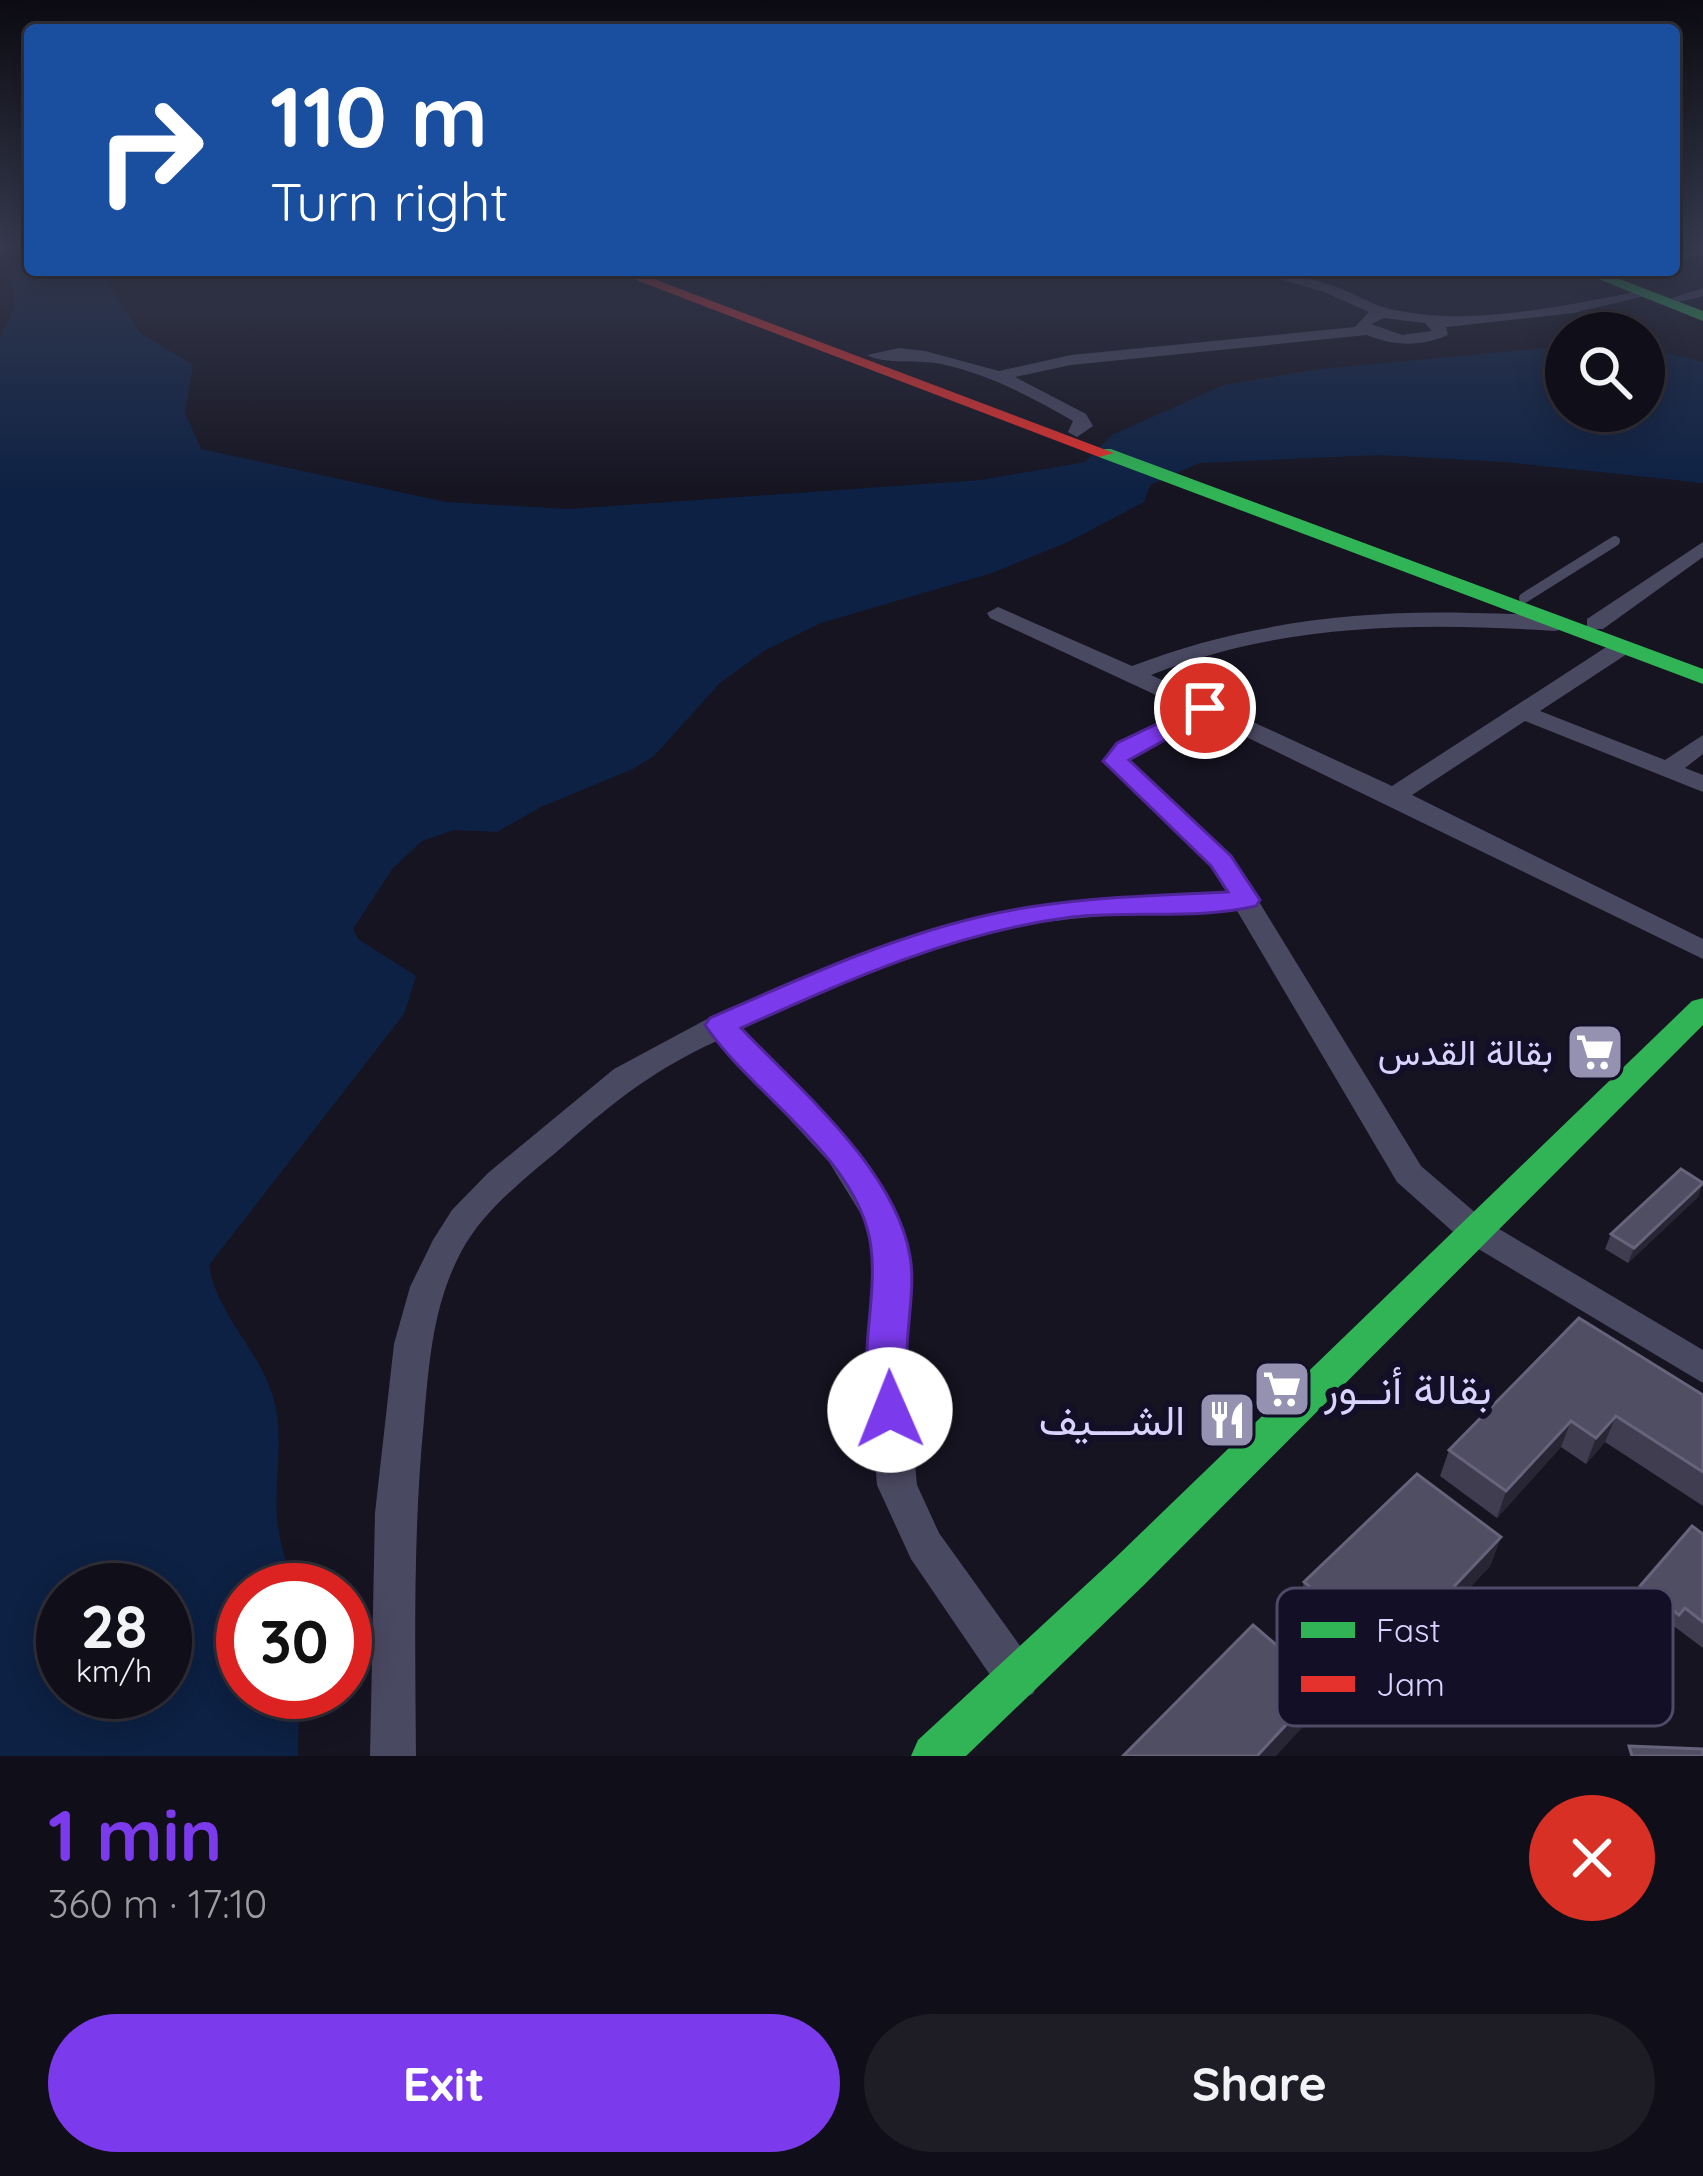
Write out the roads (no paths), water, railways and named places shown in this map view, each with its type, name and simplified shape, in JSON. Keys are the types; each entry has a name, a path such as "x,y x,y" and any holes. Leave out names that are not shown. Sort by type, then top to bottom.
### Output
{"main road":[{"path":"784,330 1079,436"},
{"path":"807,330 1703,677"},
{"path":"1401,558 1703,664"},
{"path":"934,1756 1018,1680 1472,1229 1703,1008"}],"street":[{"path":"998,376 1071,360 1368,330 1403,339 1428,338 1441,330"},
{"path":"875,355 912,354 998,376 1080,418 1084,426 1079,436"},
{"path":"1594,624 1703,548"},
{"path":"998,613 1394,796 1703,950"},
{"path":"1133,674 1205,646 1316,627 1445,618 1559,624"},
{"path":"1394,796 1622,647"},
{"path":"1205,708 1126,748 1115,761 1222,862 1409,1174 1472,1229 1703,1368"},
{"path":"1523,712 1703,784"},
{"path":"1668,770 1703,742"},
{"path":"393,1756 395,1513 412,1345 428,1287 464,1219 500,1182 626,1076 721,1025 869,960 998,921 1074,909 1246,900"},
{"path":"721,1025 841,1154 883,1220 893,1259 887,1372 897,1485 925,1546 1018,1680"}],"lane":[{"path":"1525,598 1615,541"}],"water":[{"path":"4,330 138,330 193,365 185,413 201,449 446,502 569,509 981,480 1085,462 1112,435 1224,385 1320,369 1545,348 1545,432 1665,432 1665,352 1703,362 1703,483 1506,462 1379,455 1199,463 1150,485 1144,502 1068,542 992,573 821,623 764,651 720,683 654,756 633,769 541,807 497,832 454,830 422,841 393,868 353,929 358,939 416,976 404,1014 209,1265 220,1300 273,1397 278,1429 278,1527 287,1563 216,1563 216,1719 299,1719 298,1756 0,1756 0,338"}],"place":[{"name":"بقالة القدس","path":"1595,1052"},
{"name":"بقالة أنــور","path":"1282,1389"},
{"name":"الشـــيف","path":"1227,1420"}]}
